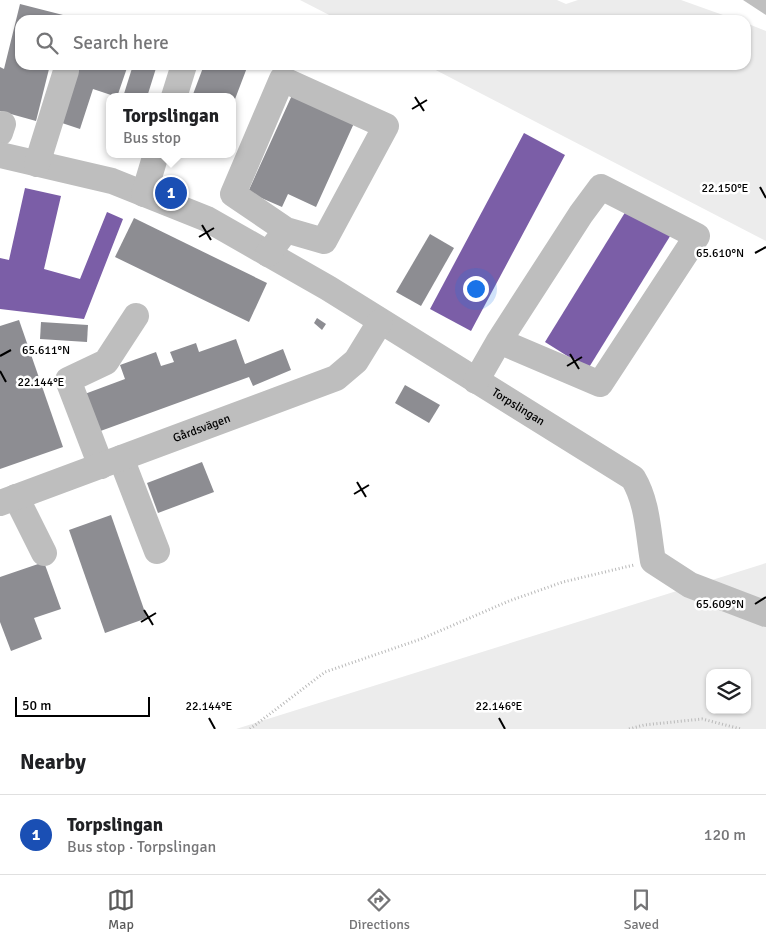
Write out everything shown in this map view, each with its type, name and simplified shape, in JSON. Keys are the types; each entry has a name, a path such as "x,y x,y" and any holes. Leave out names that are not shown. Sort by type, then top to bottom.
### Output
{"street":[{"path":"175,93 182,70"},
{"path":"37,164 66,71"},
{"path":"282,79 386,126 324,241 286,230 233,194 282,79"},
{"name":"Torpslingan","path":"0,155 112,181 208,219 328,288 633,478 639,488 644,505 653,561"},
{"path":"144,194 155,158"},
{"path":"476,381 500,341 601,187 698,236 600,384 500,341"},
{"path":"268,254 286,230"},
{"path":"136,316 106,362 68,380 157,550"},
{"name":"Gårdsvägen","path":"8,500 336,378 356,361 380,322"},
{"path":"8,500 44,553"},
{"path":"653,561 690,585 766,614"}],"path":[{"path":"250,729 325,672 421,639 510,601 563,582 653,561"},
{"path":"629,729 644,724 702,719 741,729"}],"shaded area":[{"path":"300,0 557,0 566,4 578,0 681,0 723,15 329,15"},
{"path":"743,0 766,0 766,15"},
{"path":"751,25 766,31 766,241 436,70 751,70"},
{"path":"766,563 766,729 236,729"}],"building: Offices":[{"path":"524,133 565,155 471,331 430,309"},
{"path":"25,188 61,196 44,269 80,279 107,212 123,219 84,319 0,309 0,258 9,260"},
{"path":"629,206 672,233 588,369 545,342"}],"building: Industry":[{"path":"20,4 63,15 17,15"},
{"path":"15,24 15,70 49,70 36,121 0,111 0,67 4,69"},
{"path":"75,70 126,70 118,93 106,93 93,89 80,129 59,122"},
{"path":"131,70 155,70 148,93 124,93"},
{"path":"202,70 246,70 236,96 236,93 194,93"},
{"path":"293,93 355,121 316,207 288,194 282,207 248,192"},
{"path":"134,218 267,283 249,322 115,257"},
{"path":"430,234 454,248 421,306 396,292"},
{"path":"317,318 326,324 322,330 314,323"},
{"path":"19,320 63,447 0,469 0,326"},
{"path":"41,322 88,325 87,342 40,339"},
{"path":"236,339 245,364 283,349 291,370 253,386 249,377 95,433 82,395 125,379 120,365 156,352 161,366 174,362 170,352 196,343 199,352"},
{"path":"405,385 440,405 429,423 395,403"},
{"path":"202,462 214,492 158,513 147,483"},
{"path":"111,515 147,618 105,633 69,530"},
{"path":"44,562 61,609 34,618 42,639 11,651 0,622 0,577"}],"place":[{"name":"Torpslingan","path":"171,193"}]}
